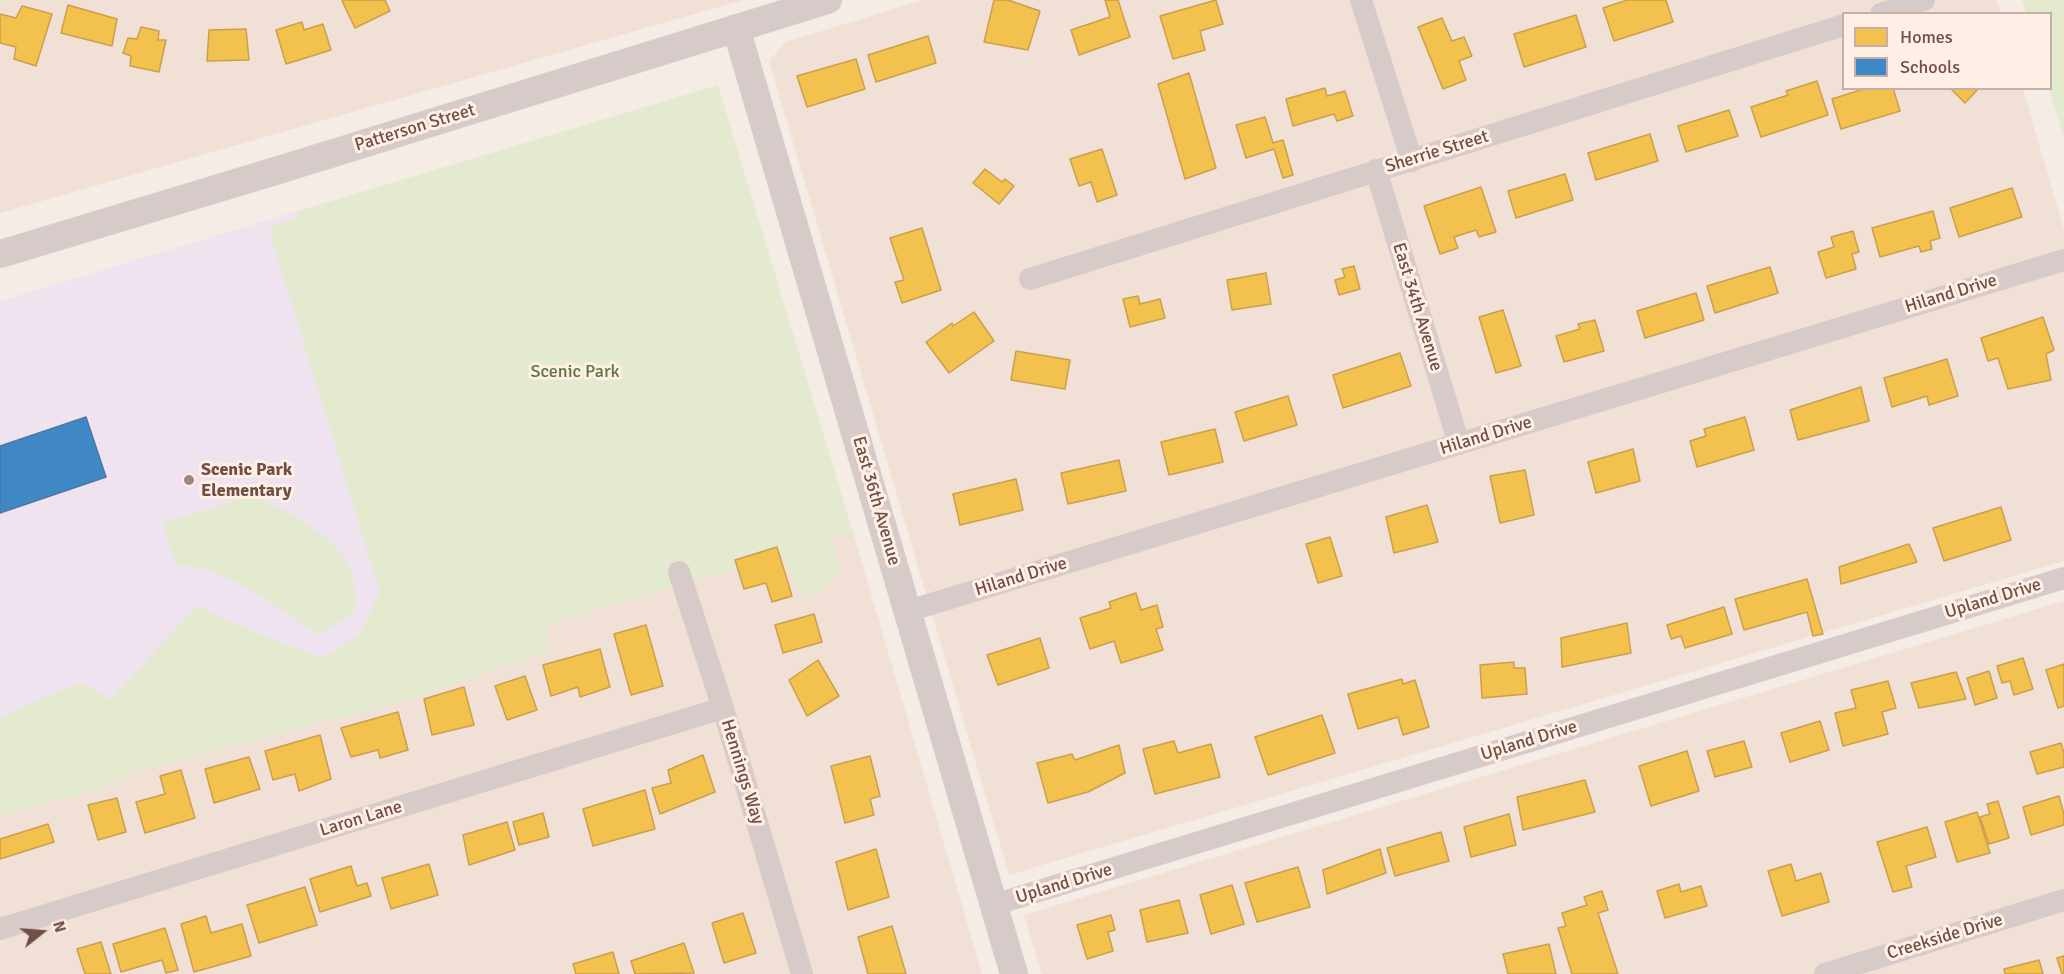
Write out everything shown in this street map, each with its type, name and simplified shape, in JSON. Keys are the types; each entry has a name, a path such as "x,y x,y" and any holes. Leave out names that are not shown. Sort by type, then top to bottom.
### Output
{"street":[{"name":"Patterson Street","path":"0,254 828,0"},
{"path":"1361,0 1412,161"},
{"path":"1887,12 1924,0"},
{"name":"Sherrie Street","path":"1030,279 1842,26"},
{"name":"East 36th Avenue","path":"736,28 1014,974"},
{"name":"East 34th Avenue","path":"1376,170 1459,444"},
{"name":"Hiland Drive","path":"909,611 2064,260"},
{"name":"Hennings Way","path":"679,572 723,708 802,974"},
{"name":"Upland Drive","path":"993,905 2064,578"},
{"name":"Laron Lane","path":"0,929 723,708"},
{"name":"Creekside Drive","path":"1825,974 2064,900"}],"shaded area":[{"path":"0,0 743,0 0,213"},
{"path":"923,0 1997,0 2001,12 1842,12 1842,90 2023,90 2064,230 2064,561 1009,875 769,61 786,42"},
{"name":"Scenic Park Elementary","path":"298,211 433,659 0,780 0,301"},
{"path":"853,532 982,974 0,974 0,780 433,659"},
{"path":"2064,601 2064,974 1042,974 1024,915"}],"green space":[{"path":"2022,0 2064,0 2064,138 2049,90 2052,90 2052,12 2026,12"},
{"name":"Scenic Park","path":"718,85 853,532 831,539 842,570 814,597 798,591 782,554 548,624 546,652 398,703 141,770 89,792 0,816 0,719 24,706 81,682 110,700 197,606 276,641 323,657 360,634 380,592 270,233 274,225 299,217 298,211"},
{"path":"253,495 292,514 328,539 351,567 357,610 319,635 251,590 231,580 212,571 177,566 162,524"}],"building: Homes":[{"path":"385,0 390,11 355,28 342,1"},
{"path":"994,0 1008,0 1040,11 1028,50 984,42"},
{"path":"1105,0 1118,0 1130,37 1079,55 1071,30 1110,17"},
{"path":"1216,0 1223,24 1200,31 1205,50 1173,59 1160,16"},
{"path":"1627,0 1666,0 1673,22 1614,41 1603,8"},
{"path":"68,5 117,19 112,46 61,33"},
{"path":"22,6 52,14 36,66 14,59 16,47 0,43 0,14 16,18"},
{"path":"1576,15 1586,47 1524,67 1514,34"},
{"path":"1442,18 1452,41 1464,37 1472,56 1459,61 1466,80 1443,89 1418,27"},
{"path":"302,22 304,30 323,24 331,50 286,64 276,30"},
{"path":"141,27 159,31 158,40 166,40 159,72 130,66 131,56 123,53 128,38 137,39"},
{"path":"246,29 249,60 207,61 209,30"},
{"path":"928,36 936,63 876,82 868,55"},
{"path":"856,59 865,89 807,107 797,76"},
{"path":"1189,73 1216,168 1185,179 1158,84"},
{"path":"1817,81 1828,115 1761,137 1751,107 1788,95 1786,91"},
{"path":"1325,88 1327,96 1345,91 1353,116 1337,121 1334,114 1293,126 1286,99"},
{"path":"1861,90 1894,90 1900,111 1841,129 1832,99"},
{"path":"1952,90 1977,90 1965,103"},
{"path":"1729,110 1738,136 1686,152 1678,126"},
{"path":"1265,117 1273,143 1283,140 1293,175 1283,178 1274,149 1246,158 1236,125"},
{"path":"1650,134 1658,161 1596,180 1588,153"},
{"path":"1102,149 1117,195 1097,202 1091,182 1079,186 1070,159"},
{"path":"985,169 1002,182 1005,179 1014,186 999,204 973,183"},
{"path":"1565,174 1573,200 1516,218 1508,191"},
{"path":"1481,187 1496,232 1479,237 1476,230 1454,237 1458,248 1440,254 1424,206"},
{"path":"2012,188 2022,217 1959,237 1950,208"},
{"path":"1933,211 1940,238 1930,241 1932,249 1921,252 1919,246 1880,257 1872,228"},
{"path":"922,228 941,290 902,303 895,282 904,280 890,238"},
{"path":"1853,231 1859,252 1852,254 1856,269 1826,278 1818,252 1834,247 1831,237"},
{"path":"1354,266 1360,289 1339,295 1335,280 1345,277 1342,269"},
{"path":"1770,267 1778,293 1715,313 1707,286"},
{"path":"1266,273 1271,304 1232,310 1227,280"},
{"path":"1696,293 1704,320 1645,338 1637,311"},
{"path":"1138,296 1140,304 1160,299 1165,318 1130,327 1123,299"},
{"path":"1503,310 1521,366 1496,373 1479,317"},
{"path":"974,312 994,341 949,373 926,342 952,323 953,326"},
{"path":"2043,317 2054,350 2046,354 2051,380 2008,389 1998,358 1988,361 1981,338"},
{"path":"1595,320 1604,351 1564,362 1556,336 1580,329 1578,324"},
{"path":"1016,351 1070,360 1065,389 1011,380"},
{"path":"1400,353 1411,386 1343,408 1333,375"},
{"path":"1947,359 1958,396 1929,405 1927,396 1892,407 1884,378"},
{"path":"1861,387 1869,421 1798,440 1790,410"},
{"path":"1288,396 1297,425 1244,441 1235,412"},
{"path":"1745,417 1754,450 1697,467 1690,441 1706,436 1704,429"},
{"path":"1215,429 1223,462 1169,475 1161,442"},
{"path":"1633,449 1640,481 1596,493 1588,462"},
{"path":"1119,460 1126,491 1068,504 1061,473"},
{"path":"1525,470 1534,515 1500,523 1490,476"},
{"path":"1016,479 1023,510 960,525 953,494"},
{"path":"1427,505 1438,542 1394,553 1386,517"},
{"path":"2001,507 2011,540 1944,561 1933,528"},
{"path":"1330,537 1342,576 1318,583 1306,544"},
{"path":"1909,544 1917,562 1841,584 1839,567"},
{"path":"777,547 792,596 772,602 766,583 744,589 735,560"},
{"path":"1807,579 1823,634 1813,636 1807,612 1744,630 1735,599"},
{"path":"1136,593 1141,610 1157,605 1163,627 1156,629 1163,650 1121,663 1114,641 1090,649 1080,618 1111,608 1109,602"},
{"path":"1724,607 1732,634 1685,648 1681,636 1671,639 1667,625"},
{"path":"814,614 822,642 783,653 775,625"},
{"path":"1627,623 1631,653 1562,667 1561,638"},
{"path":"646,625 663,686 631,695 614,634"},
{"path":"1040,638 1049,668 998,685 987,655"},
{"path":"600,649 610,687 580,697 578,687 551,696 543,665"},
{"path":"2023,658 2033,689 2014,695 2010,681 2002,683 1997,666"},
{"path":"818,660 839,696 807,716 789,680"},
{"path":"1514,662 1514,668 1525,668 1527,694 1482,698 1480,665"},
{"path":"2064,664 2064,706 2058,708 2046,670"},
{"path":"1989,671 1997,698 1975,705 1967,678"},
{"path":"1956,672 1966,699 1919,708 1911,683"},
{"path":"525,676 537,710 507,720 495,686"},
{"path":"1402,679 1403,684 1415,680 1429,727 1403,735 1398,717 1358,729 1348,694"},
{"path":"1888,681 1896,708 1882,712 1888,734 1843,746 1835,713 1856,708 1851,690"},
{"path":"464,687 474,725 432,735 424,699"},
{"path":"398,712 408,750 380,758 378,750 351,757 341,728"},
{"path":"1322,715 1335,753 1268,775 1255,737"},
{"path":"1820,721 1829,750 1790,762 1781,733"},
{"path":"320,735 331,779 299,791 295,774 273,780 265,751"},
{"path":"1174,741 1178,753 1211,744 1220,777 1155,794 1143,749"},
{"path":"1744,741 1752,767 1715,777 1707,751"},
{"path":"2061,743 2064,767 2037,774 2030,752"},
{"path":"1119,745 1125,773 1088,792 1048,803 1037,763 1072,754 1075,760"},
{"path":"1687,751 1699,791 1651,806 1639,766"},
{"path":"703,755 715,792 660,814 652,788 671,783 668,770"},
{"path":"870,756 880,796 870,799 874,815 845,823 831,766"},
{"path":"249,757 260,789 214,803 205,769"},
{"path":"181,770 195,818 145,833 136,802 165,794 160,776"},
{"path":"1585,780 1595,812 1523,830 1517,797"},
{"path":"645,790 655,829 593,846 583,809"},
{"path":"2059,796 2064,814 2064,825 2031,835 2023,807"},
{"path":"117,798 126,832 98,840 88,805"},
{"path":"1998,801 2009,838 1989,844 1980,817 1990,814 1987,804"},
{"path":"1977,812 1990,853 1957,862 1945,822"},
{"path":"543,813 549,837 519,845 513,822"},
{"path":"1509,814 1516,845 1471,857 1464,827"},
{"path":"507,822 515,850 469,865 463,835"},
{"path":"48,824 54,842 0,859 0,839"},
{"path":"1927,827 1936,857 1906,866 1912,887 1893,892 1877,842"},
{"path":"1441,832 1449,861 1395,876 1387,848"},
{"path":"876,849 889,897 848,910 836,862"},
{"path":"1380,849 1386,873 1327,894 1323,870"},
{"path":"429,864 438,895 391,909 382,878"},
{"path":"1791,864 1796,881 1821,873 1829,902 1782,916 1768,871"},
{"path":"351,866 357,886 367,883 371,896 320,912 310,879"},
{"path":"1298,867 1310,907 1257,922 1245,883"},
{"path":"1679,884 1681,892 1701,886 1707,906 1665,918 1657,891"},
{"path":"1232,885 1244,924 1211,934 1200,895"},
{"path":"305,887 317,925 259,943 247,905"},
{"path":"1602,891 1608,910 1598,913 1618,974 1572,974 1558,928 1566,926 1562,913 1587,905 1584,897"},
{"path":"1179,900 1188,933 1147,942 1140,910"},
{"path":"743,913 756,953 724,963 712,923"},
{"path":"1111,915 1115,930 1108,932 1113,951 1087,959 1077,925"},
{"path":"206,916 211,933 242,924 251,956 194,972 181,924"},
{"path":"892,926 906,974 868,974 858,937"},
{"path":"165,928 178,970 166,973 162,960 121,972 113,944"},
{"path":"101,942 111,974 85,974 77,949"},
{"path":"684,943 694,973 635,974 631,961"},
{"path":"1549,944 1556,974 1508,974 1503,954"},
{"path":"613,952 619,974 576,974 573,964"},
{"path":"2064,956 2064,974 2062,974 2057,958"},
{"path":"2039,960 2043,974 2005,974 2004,969"}],"building: Schools":[{"path":"86,417 106,477 0,513 0,446"}],"place":[{"name":"Scenic Park Elementary","path":"189,480"}]}
